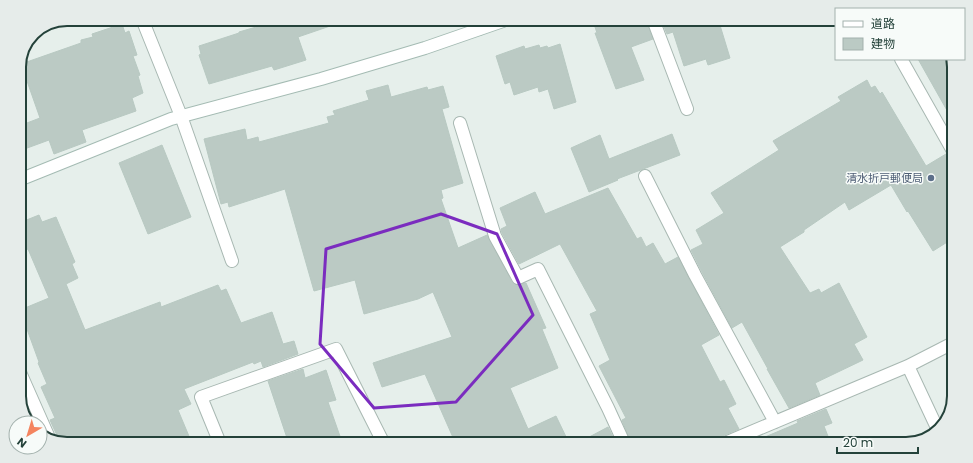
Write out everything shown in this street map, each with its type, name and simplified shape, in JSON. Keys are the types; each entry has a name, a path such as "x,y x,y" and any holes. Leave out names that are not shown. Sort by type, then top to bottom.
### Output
{"street":[{"path":"145,26 181,116 232,260"},
{"path":"26,177 171,119 425,48 475,26"},
{"path":"656,26 687,109"},
{"path":"902,60 947,140"},
{"path":"460,123 495,236 518,278 538,269 621,437"},
{"path":"645,176 695,275 775,422"},
{"path":"740,437 908,366 947,346"},
{"path":"218,437 201,397 336,349 380,437"},
{"path":"908,366 935,425"},
{"path":"26,386 46,431"}],"highlighted area":[{"path":"441,214 497,234 533,315 456,402 374,408 320,344 326,249"}],"building":[{"path":"116,26 123,26 125,33 129,31 137,55 133,56 140,75 138,76 143,93 132,98 136,111 82,130 86,142 54,154 49,140 26,148 26,123 40,118 26,78 26,62 81,43 81,40 93,37 92,34"},
{"path":"260,26 330,26 298,37 306,60 274,70 272,66 209,84 199,55 201,54 199,46"},
{"path":"595,26 648,26 653,39 631,47 644,80 616,89 595,33 597,33"},
{"path":"664,26 720,26 730,58 708,65 706,59 684,66 673,32 667,34"},
{"path":"560,44 576,102 554,109 548,89 539,92 538,87 514,95 510,82 505,84 496,56 524,46 525,49 539,45 540,48 547,46 548,48"},
{"path":"919,60 946,60 947,110"},
{"path":"867,80 871,88 875,86 880,94 882,92 926,166 946,154 947,155 947,242 933,251 891,185 849,210 845,202 804,230 804,232 780,247 810,293 819,289 821,293 839,283 867,337 854,344 863,360 815,383 820,395 789,408 742,322 732,328 691,250 703,244 696,230 724,213 711,193 779,150 773,141 841,101 838,97"},
{"path":"388,85 391,97 427,87 428,90 443,86 449,107 442,109 463,183 441,190 443,198 441,199 458,248 487,235 512,282 518,285 526,283 546,328 542,329 558,368 510,388 528,429 556,416 566,437 453,437 425,374 382,387 373,363 452,337 433,292 418,299 364,314 355,280 314,291 285,189 229,207 228,202 221,204 204,139 245,129 247,140 258,137 259,142 329,123 327,117 335,115 333,111 369,100 366,91"},
{"path":"672,134 680,155 617,179 618,180 589,192 571,148 600,135 609,159"},
{"path":"162,145 191,217 148,234 119,163"},
{"path":"608,188 637,239 641,237 646,247 653,243 665,264 678,257 719,335 701,345 720,382 724,380 736,404 728,408 739,429 721,437 629,437 622,420 626,418 599,366 610,360 590,314 597,311 560,244 519,264 502,233 501,229 507,226 500,208 535,192 545,214"},
{"path":"39,215 42,222 56,217 75,262 72,264 78,278 66,284 85,330 160,302 161,307 218,285 221,291 226,289 241,323 272,312 283,344 294,341 298,354 263,367 261,361 254,364 253,362 184,389 191,404 178,410 189,437 67,437 57,435 50,420 55,418 41,387 47,384 38,363 39,362 26,326 26,308 49,298 28,249 26,250 26,220"},
{"path":"303,369 305,378 326,370 336,400 328,402 340,437 287,437 268,381"},
{"path":"826,409 832,423 824,426 828,437 765,437 798,423 797,421"},
{"path":"608,427 613,437 589,437"}],"place":[{"name":"清水折戸郵便局","path":"931,178"}]}
